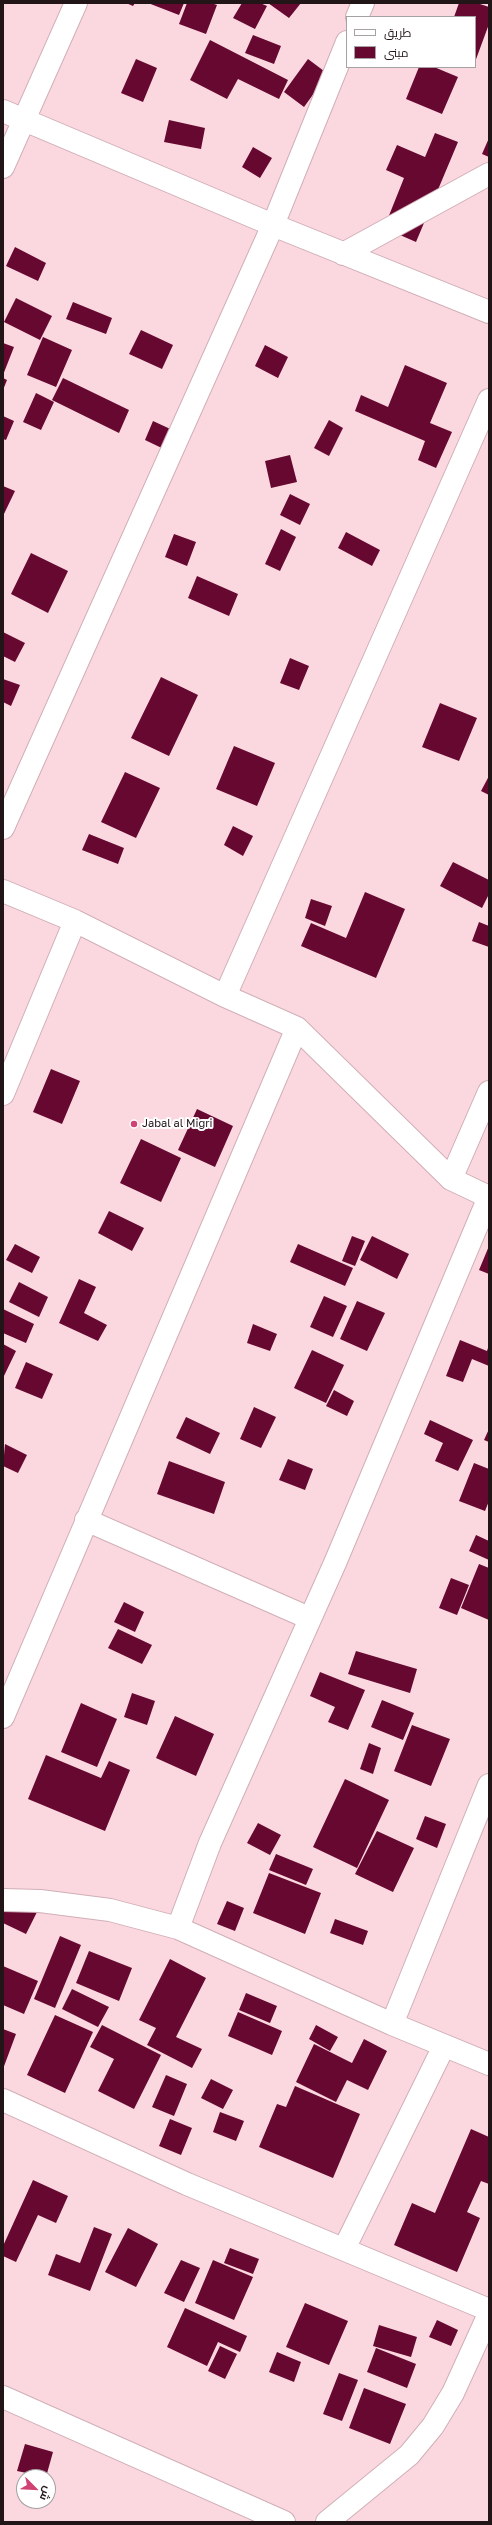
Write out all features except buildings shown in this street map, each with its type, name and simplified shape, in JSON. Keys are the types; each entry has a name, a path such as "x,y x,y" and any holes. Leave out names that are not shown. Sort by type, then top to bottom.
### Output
{"street":[{"path":"3,168 76,3"},
{"path":"357,16 363,3"},
{"path":"3,828 273,225 346,44"},
{"path":"3,111 343,254 489,312"},
{"path":"343,254 489,174"},
{"path":"225,996 489,400"},
{"path":"3,891 75,921 225,996 297,1028 451,1179 489,1197 335,1563 309,1618 210,1843 178,1928"},
{"path":"3,1094 75,921"},
{"path":"3,1717 297,1028"},
{"path":"451,1179 489,1092"},
{"path":"86,1520 309,1618"},
{"path":"392,2024 489,1785"},
{"path":"3,1900 40,1901 110,1910 178,1928 392,2024 489,2064"},
{"path":"344,2249 444,2046"},
{"path":"3,2100 187,2184 489,2310"},
{"path":"327,2522 409,2455 432,2426 453,2393 489,2314"},
{"path":"3,2397 284,2522"}],"place":[{"name":"Jabal al Migri","path":"134,1124"}]}
